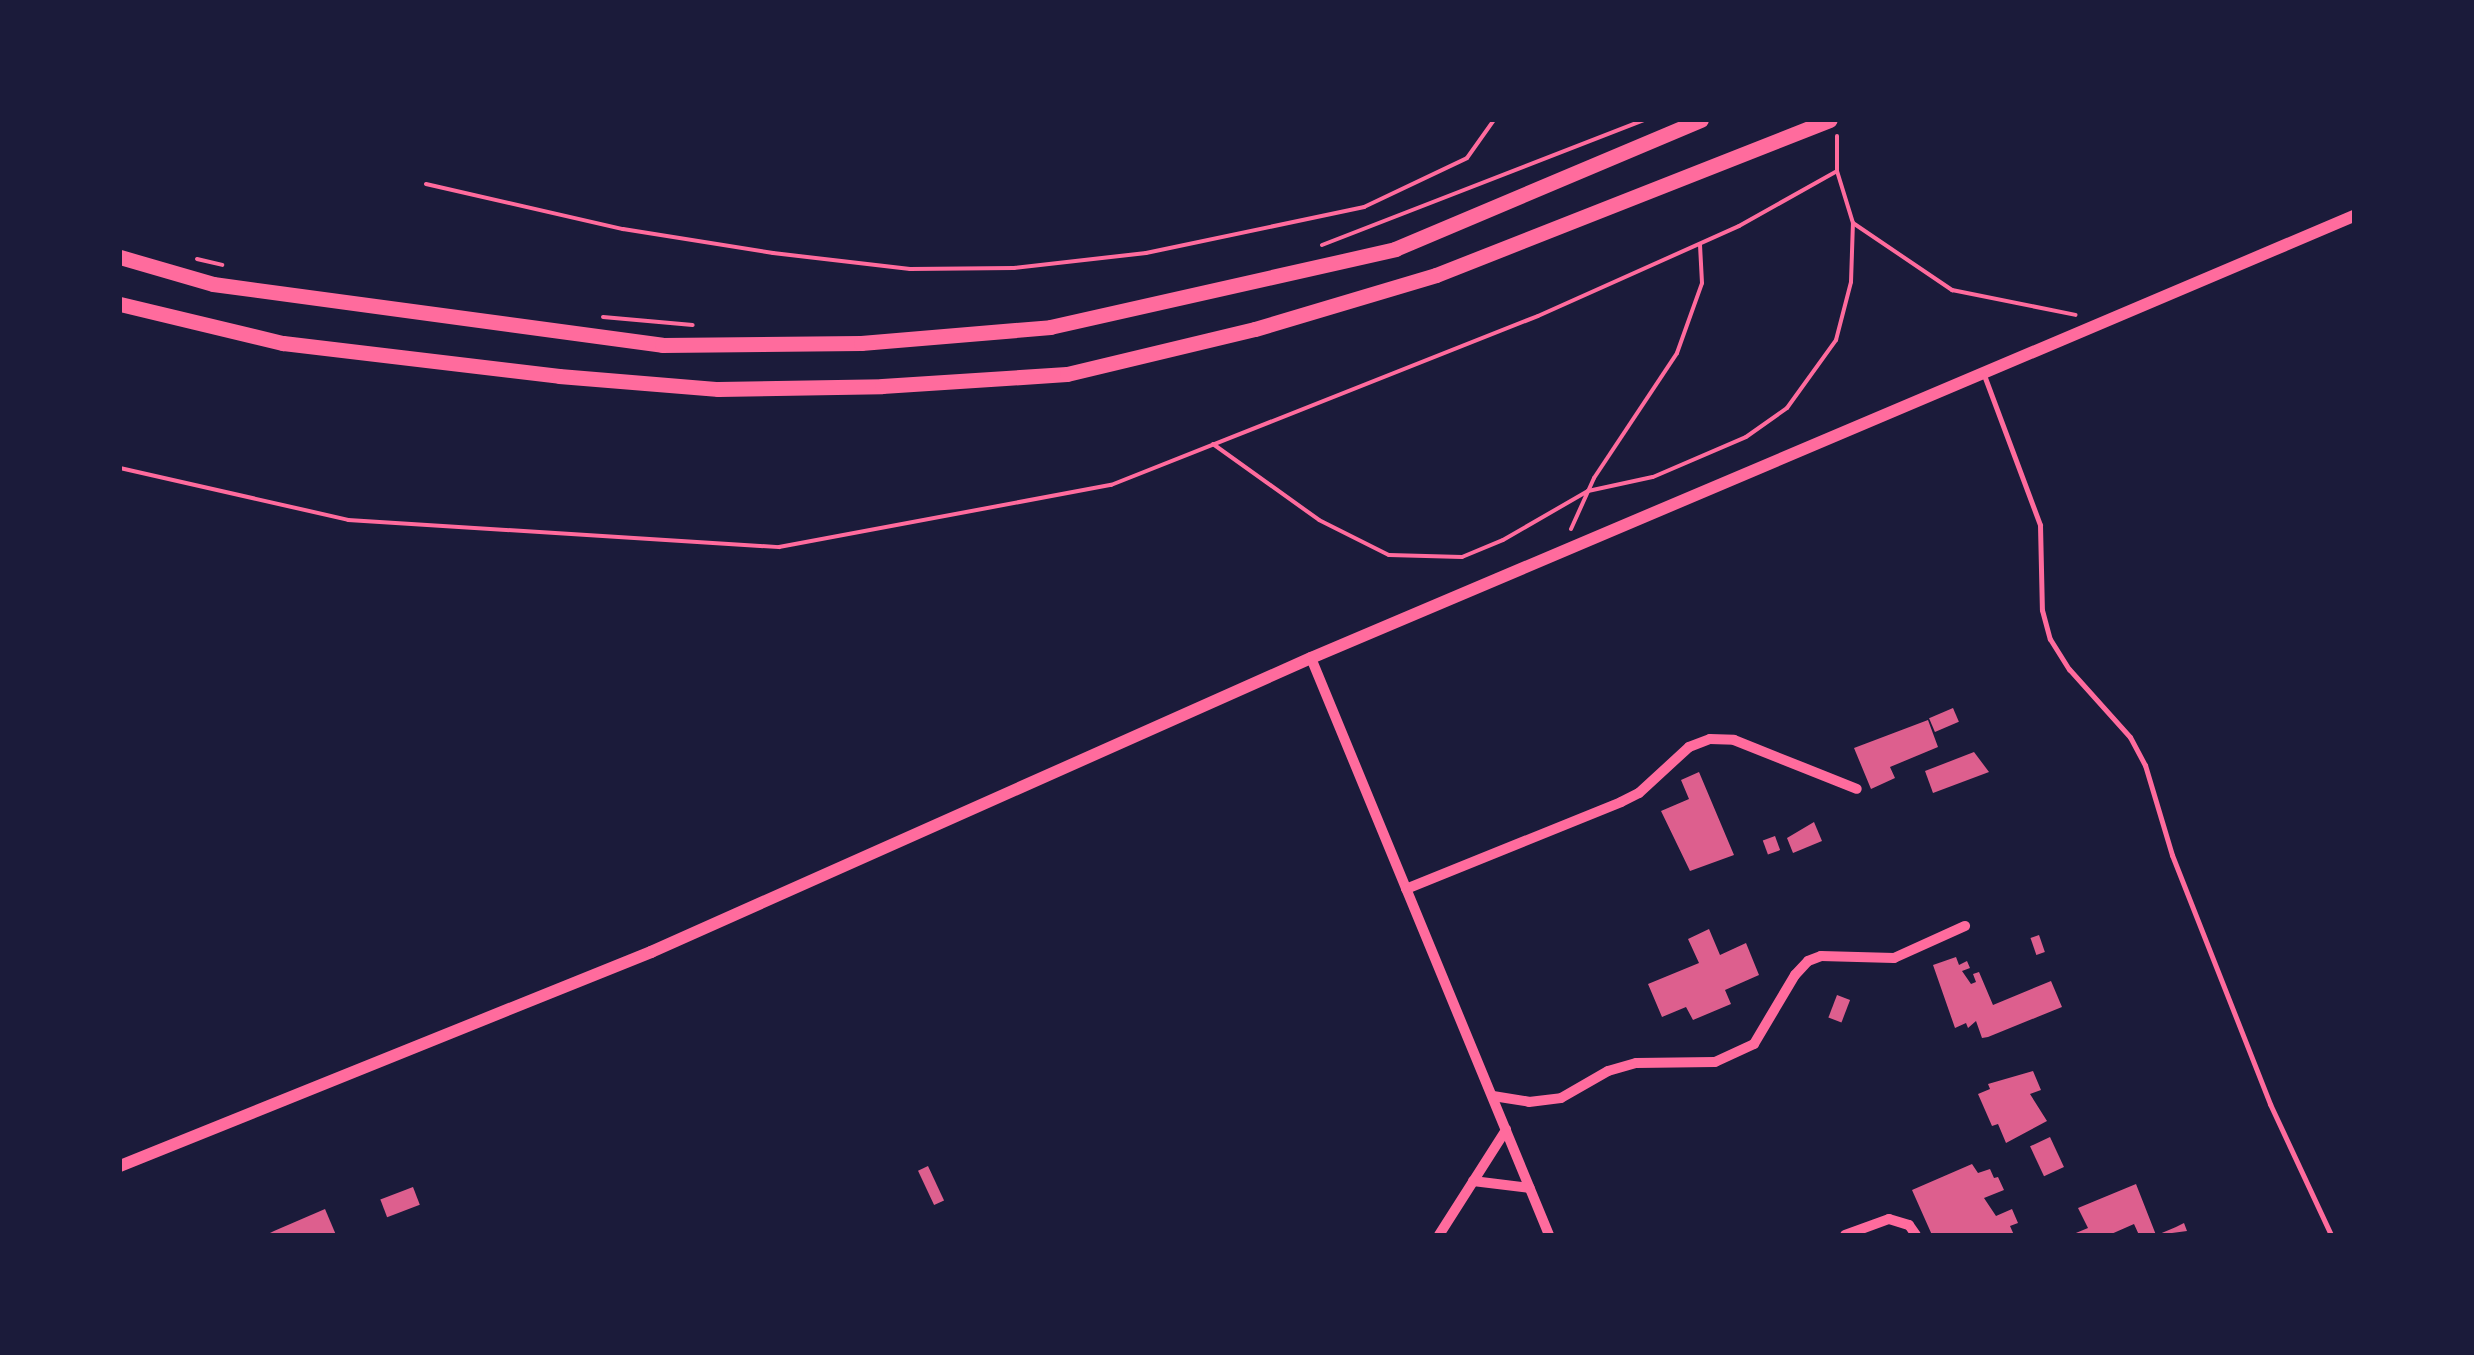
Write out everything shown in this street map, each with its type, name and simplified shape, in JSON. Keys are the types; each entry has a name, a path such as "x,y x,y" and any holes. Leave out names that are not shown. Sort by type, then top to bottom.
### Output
{"highway":[{"path":"120,257 213,284 662,345 861,342 1050,327 1394,249 1701,120"},
{"path":"120,304 283,342 559,376 718,389 882,386 1067,374 1255,329 1436,275 1834,125"}],"street":[{"path":"120,1166 651,952 1310,658 2354,216"},
{"path":"1310,658 1549,1235"},
{"path":"1406,889 1621,802 1639,792 1689,746 1710,739 1734,740 1858,790"},
{"path":"1493,1096 1528,1102 1561,1098 1608,1071 1636,1062 1715,1062 1754,1044 1794,975 1808,962 1821,956 1894,958 1965,926"},
{"path":"1439,1235 1506,1130"},
{"path":"1473,1181 1530,1188"},
{"path":"1845,1235 1889,1219 1908,1225 1916,1235"}],"lane":[{"path":"1983,373 2040,525 2042,610 2050,639 2070,669 2130,737 2145,765 2172,855 2270,1104 2331,1235"}],"path":[{"path":"426,184 623,229 773,252 910,268 1014,268 1146,253 1364,207 1466,158 1494,120"},
{"path":"1314,248 1644,120"},
{"path":"1213,444 1320,520 1389,555 1462,558 1503,540 1588,491 1653,477 1746,437 1787,408 1836,340 1850,282 1853,222 1837,171 1834,125"},
{"path":"120,468 348,520 779,547 1110,485 1538,316 1700,244 1837,171"},
{"path":"1853,222 1952,290 2105,321"},
{"path":"1562,551 1588,491 1677,353 1702,282 1700,244"},
{"path":"190,257 223,266"},
{"path":"597,316 710,326"}],"building":[{"path":"1953,708 1959,722 1935,732 1929,718"},
{"path":"1928,720 1938,747 1890,767 1895,778 1871,789 1854,748"},
{"path":"1974,752 1989,772 1933,793 1925,771"},
{"path":"1699,772 1734,855 1690,871 1661,811 1689,799 1681,780"},
{"path":"1814,822 1822,841 1793,853 1787,838"},
{"path":"1775,836 1780,850 1768,855 1763,840"},
{"path":"1709,929 1720,955 1746,943 1759,975 1725,990 1731,1004 1693,1020 1686,1007 1662,1017 1648,984 1699,963 1688,939"},
{"path":"2039,935 2045,952 2036,955 2030,938"},
{"path":"1956,957 1959,965 1967,961 1970,968 1962,971 1971,984 1976,982 1973,974 1979,972 1993,1005 2051,981 2062,1007 1988,1037 1982,1038 1976,1021 1968,1028 1966,1023 1955,1028 1933,965"},
{"path":"1837,995 1850,1000 1841,1022 1828,1017"},
{"path":"2033,1071 2041,1090 2030,1094 2047,1121 2006,1143 1998,1124 1992,1126 1978,1094 1990,1089 1988,1084"},
{"path":"2050,1137 2064,1167 2044,1176 2030,1146"},
{"path":"1972,1164 1978,1173 1990,1169 1994,1178 1998,1177 2004,1190 1984,1198 1996,1216 2012,1209 2018,1223 2010,1226 2014,1235 1932,1235 1912,1190"},
{"path":"928,1166 944,1200 934,1205 918,1171"},
{"path":"2136,1184 2156,1235 2139,1235 2134,1224 2109,1235 2071,1235 2088,1228 2078,1208"},
{"path":"413,1187 420,1205 387,1217 380,1200"},
{"path":"325,1209 336,1235 266,1235 274,1231"},
{"path":"2184,1223 2187,1231 2157,1235 2176,1227"}]}
